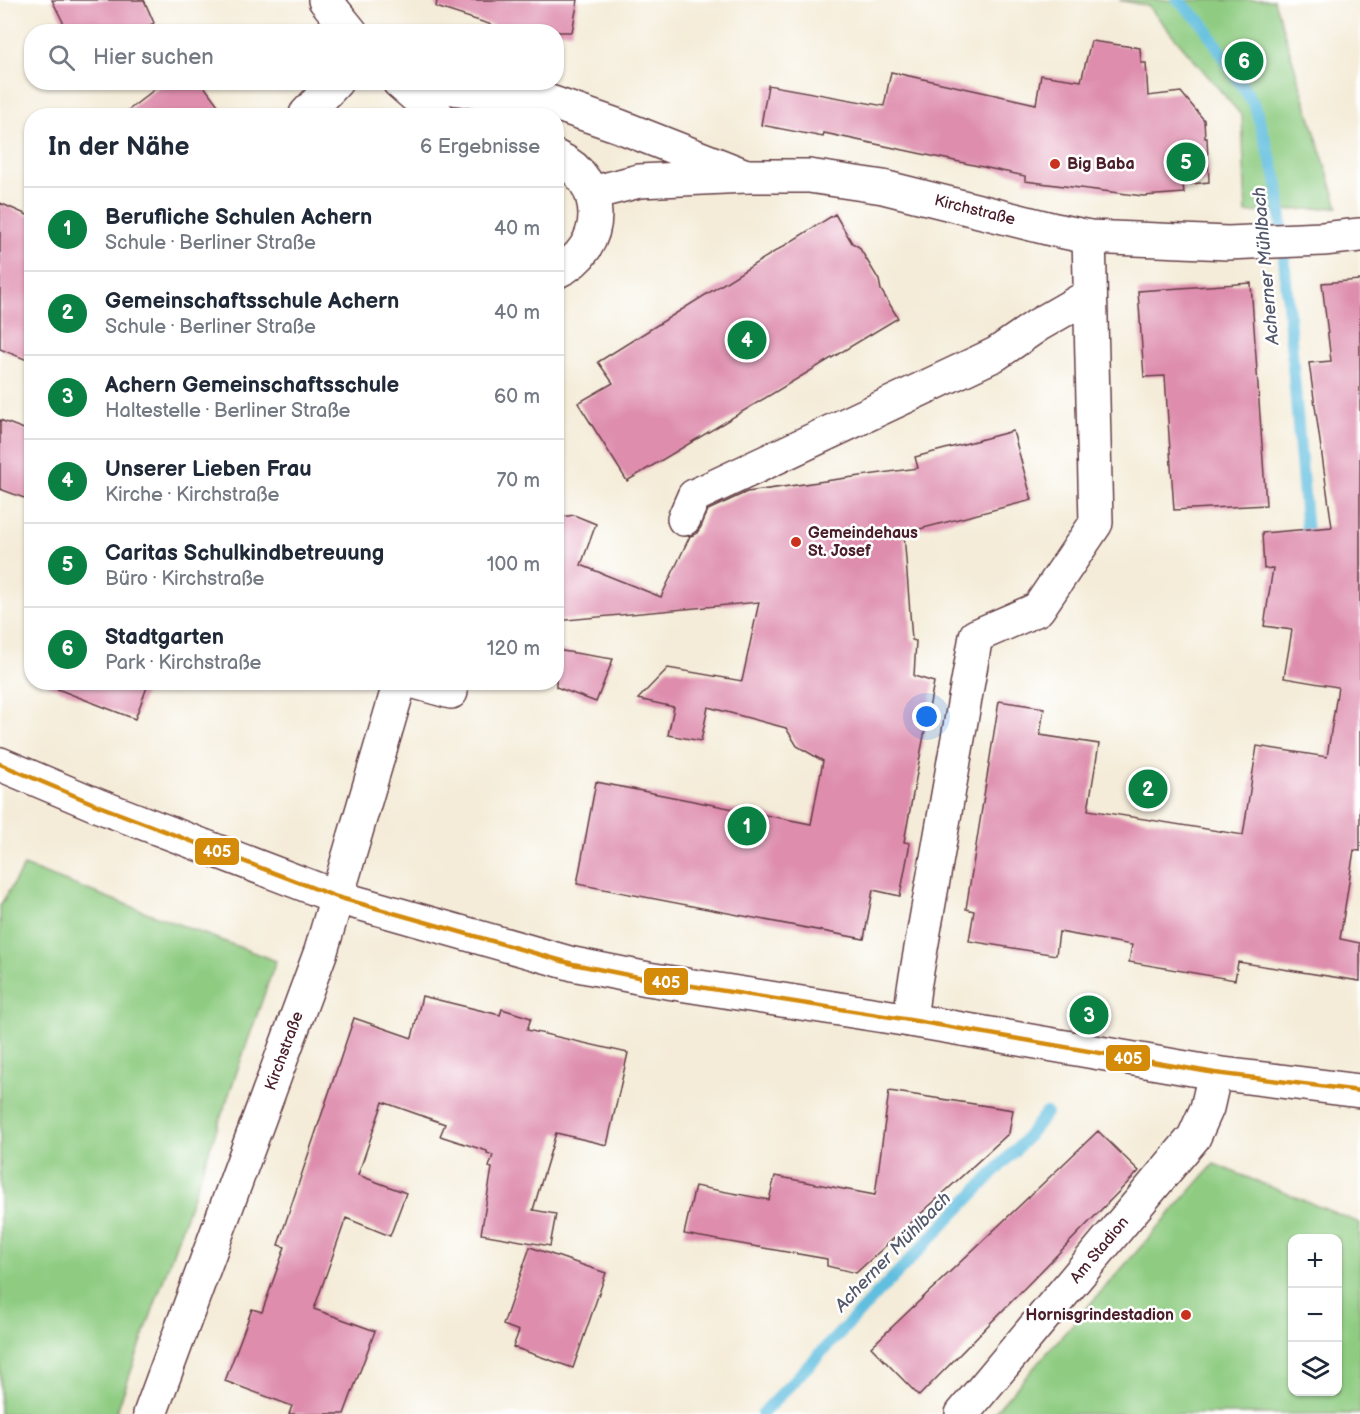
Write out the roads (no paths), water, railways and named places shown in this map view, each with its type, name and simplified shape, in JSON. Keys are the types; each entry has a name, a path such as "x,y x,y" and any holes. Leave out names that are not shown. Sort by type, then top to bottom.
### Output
{"street":[{"path":"325,0 344,24"},
{"path":"312,108 328,90"},
{"path":"408,90 429,108"},
{"path":"467,90 550,102 619,126 746,176"},
{"path":"564,161 573,166 584,178 592,193 595,208 595,224 591,239 583,253 572,264 564,268"},
{"name":"Kirchstraße","path":"592,193 639,181 746,176 809,176 883,187 1089,237 1245,243 1360,235"},
{"path":"910,1020 976,636 1038,609 1096,522 1089,237"},
{"path":"684,519 694,496 996,354 1038,325 1090,295"},
{"name":"Kirchstraße","path":"150,1414 321,951 398,690"},
{"path":"444,690 451,692"},
{"path":"0,764 99,806 337,897 573,964 648,979 910,1020 1215,1073 1360,1091"},
{"name":"Am Stadion","path":"962,1414 1194,1137 1207,1108 1215,1073"}],"waterway":[{"name":"Acherner Mühlbach","path":"1178,0 1202,23 1255,106 1278,184 1308,545"},
{"name":"Acherner Mühlbach","path":"762,1414 1023,1142 1046,1113"}],"place":[{"name":"Stadtgarten","path":"1244,61"},
{"name":"Caritas Schulkindbetreuung","path":"1186,162"},
{"name":"Big Baba","path":"1055,164"},
{"name":"Unserer Lieben Frau","path":"747,340"},
{"name":"Gemeindehaus St. Josef","path":"796,542"},
{"name":"Gemeinschaftsschule Achern","path":"1148,789"},
{"name":"Berufliche Schulen Achern","path":"747,826"},
{"name":"Achern Gemeinschaftsschule","path":"1089,1015"},
{"name":"Hornisgrindestadion","path":"1186,1315"}]}
